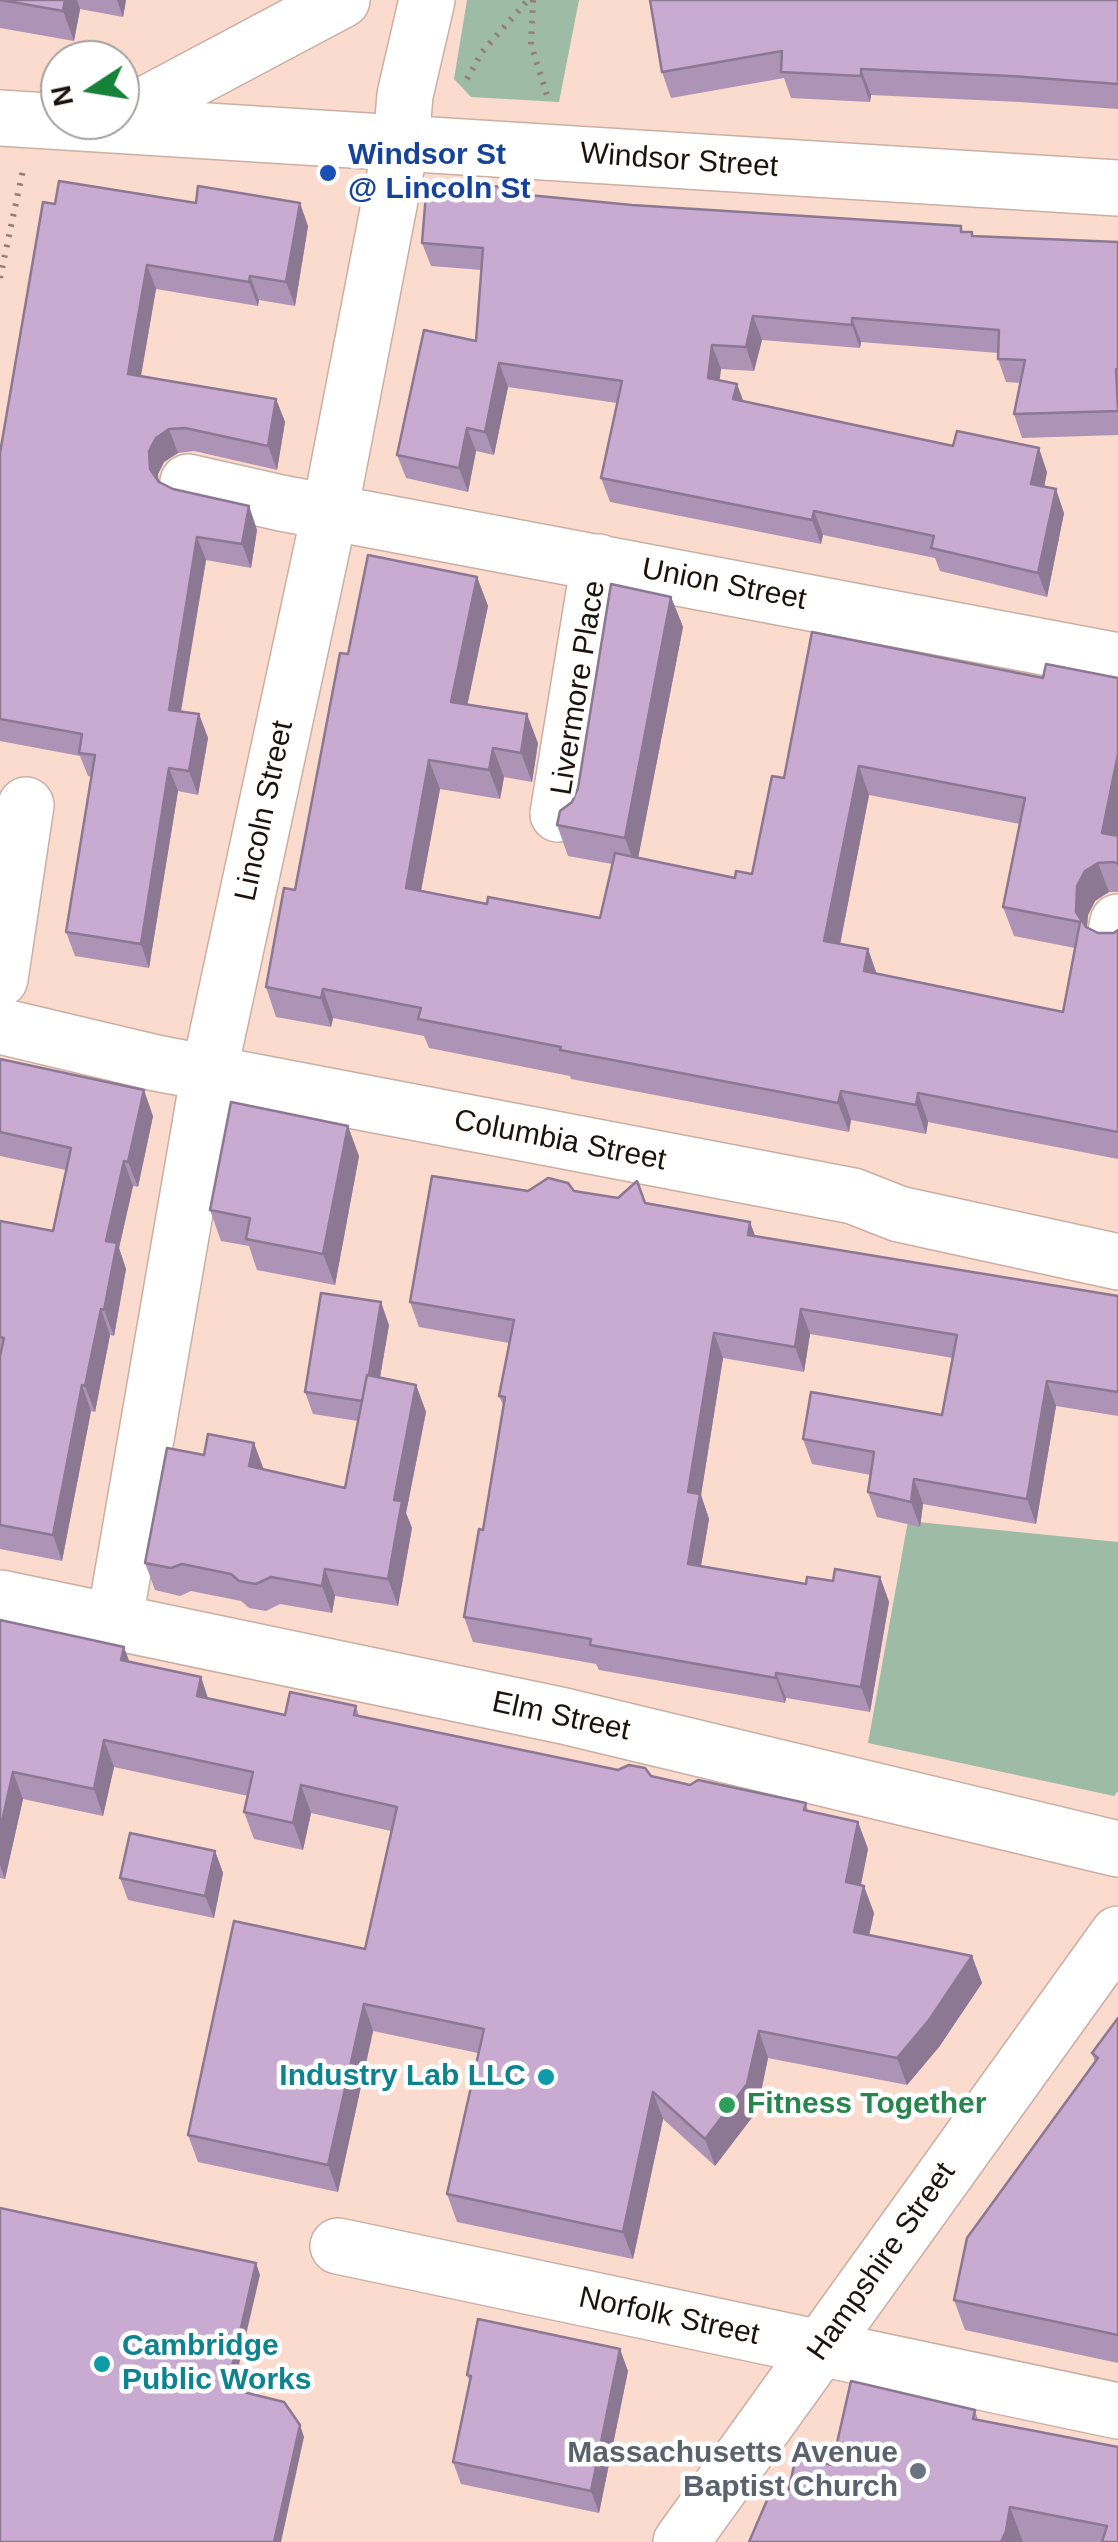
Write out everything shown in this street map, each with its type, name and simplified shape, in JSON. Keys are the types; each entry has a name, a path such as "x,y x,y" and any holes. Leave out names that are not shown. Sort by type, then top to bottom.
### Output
{"street":[{"path":"140,108 342,0"},
{"name":"Lincoln Street","path":"114,1624 209,1074 330,510 401,143 405,95 427,0"},
{"name":"Windsor Street","path":"15,119 40,120"},
{"name":"Windsor Street","path":"140,123 1118,188"},
{"name":"Union Street","path":"188,482 1118,660"},
{"name":"Livermore Place","path":"558,814 600,562"},
{"path":"0,979 26,805"},
{"name":"Columbia Street","path":"0,1026 209,1074 853,1196 899,1214 1118,1262"},
{"name":"Elm Street","path":"0,1598 564,1716 1118,1849"},
{"name":"Hampshire Street","path":"681,2542 1118,1934"},
{"name":"Norfolk Street","path":"338,2246 1118,2411"}],"path":[{"path":"464,90 474,64 531,0"},
{"path":"531,0 531,45 549,101 548,109"},
{"path":"0,278 15,119"}],"green space":[{"path":"467,0 579,0 559,102 471,97 454,79"},
{"path":"908,1521 1118,1542 1118,1791 1114,1796 868,1743"}],"building":[{"path":"1,0 65,0 63,11"},
{"path":"650,0 1118,0 1118,84 861,69 861,76 781,72 782,51 662,72"},
{"path":"59,181 196,203 198,186 300,203 286,282 250,276 249,282 147,265 128,374 276,399 268,446 185,428 169,429 156,438 149,451 150,469 159,482 173,489 249,506 242,544 197,537 169,710 199,714 189,771 169,768 141,944 66,932 95,755 79,753 82,734 0,719 0,453 43,202 55,204"},
{"path":"427,181 529,189 528,195 632,205 961,226 961,232 972,232 972,236 1118,242 1118,411 1014,414 1025,360 998,359 999,330 852,318 852,325 753,316 746,347 712,345 708,378 737,384 733,399 953,446 957,431 1039,448 1031,484 1056,489 1038,573 931,548 934,536 814,511 812,520 601,478 622,381 499,363 485,432 467,428 459,468 397,455 424,330 476,341 483,248 422,243"},
{"path":"368,555 477,577 451,702 527,714 521,753 493,748 489,770 429,760 406,888 487,904 488,897 600,918 615,853 735,878 736,871 752,874 772,776 784,778 812,632 1043,678 1046,664 1118,678 1118,754 1102,833 1118,836 1118,864 1098,863 1085,871 1077,886 1076,912 1086,927 1098,933 1118,930 1118,1132 918,1093 916,1105 841,1091 838,1103 418,1019 421,1008 323,989 321,998 266,987 284,888 295,890 340,653 348,654","holes":["859,766 1025,798 1003,907 1080,922 1063,1012 864,971 868,949 824,941"]},
{"path":"611,584 671,597 625,838 557,825 560,811 572,802 578,788"},
{"path":"0,1059 144,1090 106,1241 117,1243 104,1310 101,1309 85,1386 82,1385 53,1535 0,1525 0,1356 4,1338 0,1337 0,1221 53,1231 71,1148 0,1132"},
{"path":"231,1102 348,1126 323,1254 246,1239 250,1218 210,1210"},
{"path":"432,1176 528,1191 548,1178 568,1183 574,1191 618,1198 637,1181 645,1203 750,1222 748,1235 1118,1296 1118,1392 1047,1381 1027,1499 914,1479 911,1502 868,1492 874,1452 803,1439 811,1392 942,1415 957,1335 801,1309 795,1347 714,1333 688,1492 700,1494 688,1564 806,1584 807,1577 833,1581 835,1569 880,1577 861,1687 776,1673 776,1678 590,1645 591,1639 464,1617 479,1529 483,1530 505,1397 499,1396 514,1320 410,1302"},
{"path":"321,1293 381,1302 362,1401 305,1392"},
{"path":"367,1375 416,1385 394,1500 402,1501 388,1579 325,1569 322,1586 271,1577 256,1584 239,1581 231,1574 182,1564 171,1568 145,1563 167,1448 204,1455 208,1434 254,1443 249,1466 345,1488"},
{"path":"0,1620 124,1647 121,1660 201,1677 197,1696 285,1715 290,1692 356,1706 354,1715 618,1770 629,1765 645,1768 651,1776 690,1785 698,1780 806,1803 804,1810 858,1822 846,1882 864,1886 854,1932 972,1956 929,2020 897,2058 759,2031 747,2084 705,2139 653,2092 623,2232 447,2194 484,2029 364,2004 328,2165 188,2135 234,1921 365,1949 397,1807 301,1785 293,1823 244,1812 253,1772 104,1740 94,1789 13,1772 0,1830"},
{"path":"130,1833 215,1851 205,1896 120,1878"},
{"path":"1118,2018 1118,2335 954,2300 967,2238 1098,2058 1092,2053"},
{"name":"Cambridge Public Works","path":"0,2208 256,2263 227,2388 284,2402 300,2425 274,2542 0,2542"},
{"path":"478,2319 620,2349 591,2491 453,2462"},
{"path":"851,2381 975,2410 973,2419 1118,2447 1118,2542 1102,2542 1107,2526 1010,2507 1001,2542 749,2542 774,2484 788,2492 796,2457 832,2465"}],"place":[{"name":"Windsor St @ Lincoln St","path":"328,173"},
{"name":"Industry Lab LLC","path":"546,2077"},
{"name":"Fitness Together","path":"727,2105"},
{"name":"Cambridge Public Works","path":"102,2364"},
{"name":"Massachusetts Avenue Baptist Church","path":"918,2471"}]}
